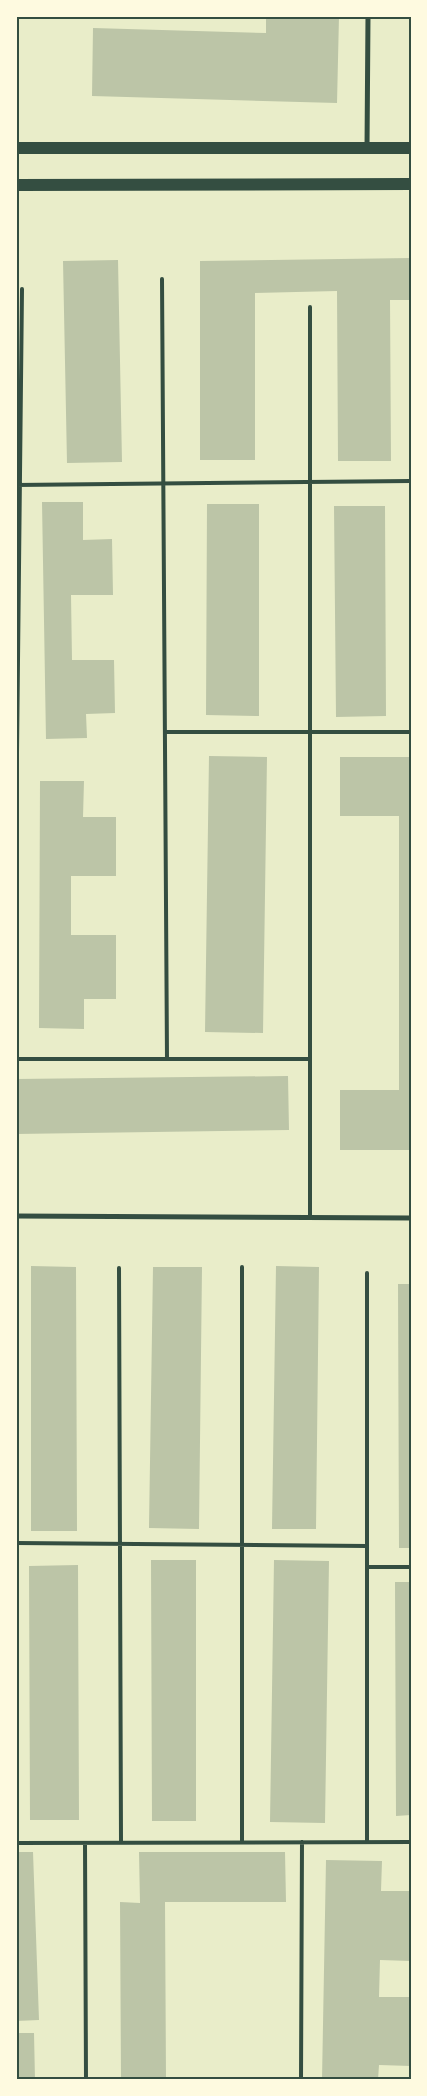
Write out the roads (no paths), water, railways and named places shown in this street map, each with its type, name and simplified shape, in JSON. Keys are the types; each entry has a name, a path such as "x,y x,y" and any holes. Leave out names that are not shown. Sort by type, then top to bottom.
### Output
{"main road":[{"path":"16,148 411,148"},
{"path":"16,185 411,184"}],"street":[{"path":"367,148 368,16"},
{"path":"16,1216 411,1218"}],"lane":[{"path":"162,279 167,1059"},
{"path":"16,845 18,485 22,289"},
{"path":"310,307 310,1218"},
{"path":"18,485 411,481"},
{"path":"165,732 411,732"},
{"path":"16,1059 310,1059"},
{"path":"119,1268 121,1842"},
{"path":"242,1268 242,1842"},
{"path":"367,1273 367,1842"},
{"path":"16,1543 367,1546"},
{"path":"367,1567 411,1567"},
{"path":"301,2080 302,1842"},
{"path":"16,1843 411,1842"},
{"path":"85,1843 86,2080"}]}
